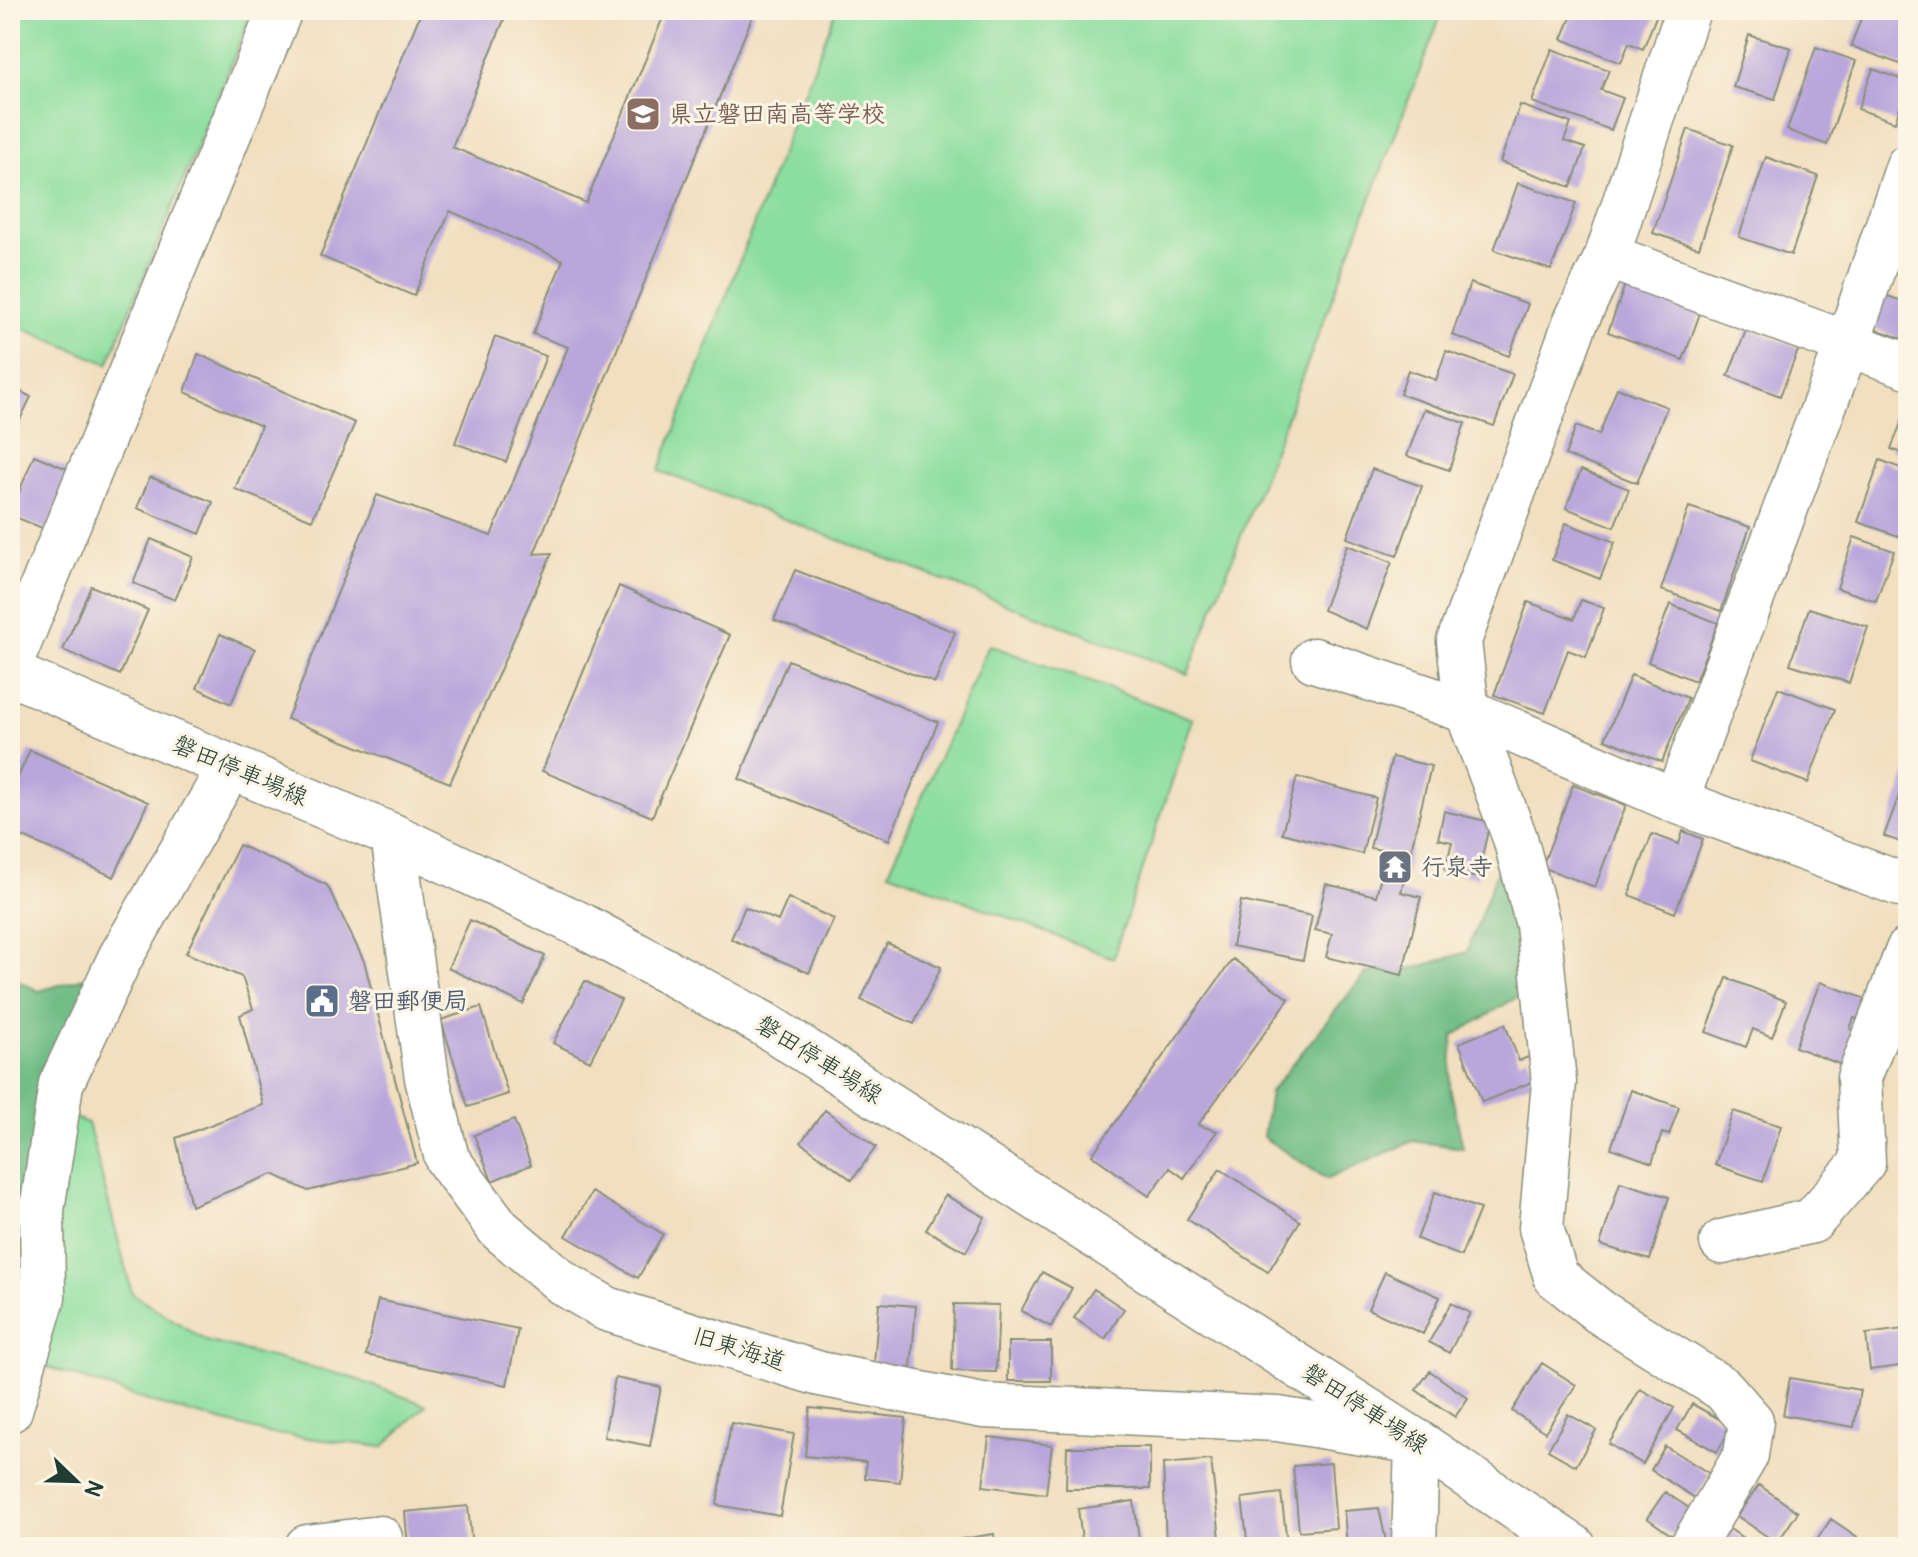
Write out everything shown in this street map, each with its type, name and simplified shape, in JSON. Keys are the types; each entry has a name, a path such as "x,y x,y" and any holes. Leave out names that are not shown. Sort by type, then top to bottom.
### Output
{"street":[{"path":"10,665 280,10"},
{"path":"1688,10 1607,256 1575,323 1459,641 1467,711 1515,838 1538,925 1554,1082 1541,1228 1556,1277 1600,1312 1723,1389 1751,1421 1746,1455 1692,1547"},
{"path":"1676,801 1847,345 1908,166"},
{"path":"1607,256 1908,366"},
{"path":"1314,660 1467,711 1676,801 1908,887"},
{"name":"磐田停車場線","path":"10,673 393,836 583,926 764,1024 1417,1442 1574,1547"},
{"path":"10,1410 43,1297 42,1210 61,1084 120,958 230,767"},
{"name":"旧東海道","path":"393,836 427,1078 447,1159 499,1229 563,1283 607,1309 820,1374 983,1406 1278,1419 1417,1442"},
{"path":"1722,1242 1812,1221 1863,1162 1859,1078 1908,950"},
{"path":"1414,1547 1417,1442"},
{"path":"307,1547 380,1538 381,1547"}],"green space":[{"path":"10,10 253,10 108,364 10,323"},
{"path":"836,10 1443,10 1188,674 659,471"},
{"path":"989,645 1193,719 1113,958 889,872"},
{"path":"1497,871 1527,910 1529,990 1453,1036 1450,1087 1463,1148 1413,1141 1327,1179 1263,1137 1270,1092 1366,973 1419,967 1467,952"},
{"path":"122,967 70,1085 40,1339 10,1435 10,977 39,991"},
{"path":"61,1113 88,1123 132,1293 206,1341 347,1376 426,1405 383,1447 266,1433 157,1404 33,1362"}],"building":[{"path":"422,10 508,10 452,147 586,203 666,10 755,10 534,554 552,553 450,783 287,719 377,495 491,536 568,347 533,334 563,260 450,211 414,296 320,256"},
{"path":"1574,10 1647,10 1657,14 1643,49 1629,43 1621,63 1562,39"},
{"path":"1864,10 1908,10 1908,67 1851,46"},
{"path":"1749,35 1791,48 1775,99 1733,87"},
{"path":"1816,47 1856,61 1827,145 1787,130"},
{"path":"1552,49 1609,70 1601,90 1623,98 1611,130 1532,102"},
{"path":"1873,69 1908,82 1895,122 1858,109"},
{"path":"1520,105 1571,123 1564,141 1585,148 1571,187 1500,162"},
{"path":"1688,129 1733,145 1699,248 1653,233"},
{"path":"1766,157 1818,176 1791,255 1739,237"},
{"path":"1518,183 1576,203 1551,270 1494,250"},
{"path":"1628,277 1703,305 1683,360 1608,332"},
{"path":"1470,283 1528,304 1509,356 1452,335"},
{"path":"1882,294 1908,303 1908,341 1870,327"},
{"path":"1747,328 1799,348 1780,396 1728,376"},
{"path":"495,337 546,356 506,462 455,443"},
{"path":"1446,351 1513,374 1494,426 1400,394 1408,370 1436,380"},
{"path":"198,354 355,423 312,520 235,489 261,426 185,392"},
{"path":"10,386 31,397 10,440"},
{"path":"1617,388 1667,407 1637,483 1565,455 1576,426 1599,435"},
{"path":"1908,405 1908,455 1891,449"},
{"path":"1424,409 1465,423 1449,470 1407,456"},
{"path":"34,455 72,471 47,530 10,515"},
{"path":"1880,460 1908,471 1908,528 1904,538 1858,522"},
{"path":"1372,469 1422,486 1397,556 1347,538"},
{"path":"1581,470 1629,489 1614,527 1566,508"},
{"path":"150,477 213,502 200,534 137,508"},
{"path":"1689,507 1750,527 1721,611 1661,590"},
{"path":"1566,523 1615,542 1600,579 1552,560"},
{"path":"1854,537 1894,551 1876,601 1837,588"},
{"path":"151,539 193,557 175,600 133,583"},
{"path":"1347,545 1392,562 1367,629 1323,610"},
{"path":"795,570 955,632 935,683 774,620"},
{"path":"91,586 148,610 120,675 63,650"},
{"path":"619,586 730,635 652,817 542,771"},
{"path":"1581,600 1604,608 1586,657 1568,650 1545,713 1494,695 1528,602 1574,619"},
{"path":"1670,604 1718,623 1695,681 1648,662"},
{"path":"1809,608 1868,627 1849,683 1790,664"},
{"path":"220,634 255,649 231,704 197,688"},
{"path":"788,660 938,722 889,840 739,779"},
{"path":"1631,675 1688,698 1662,762 1605,739"},
{"path":"1778,688 1835,709 1808,783 1750,761"},
{"path":"30,750 148,802 114,877 10,831 10,795"},
{"name":"行泉寺","path":"1392,757 1431,766 1401,892 1421,897 1402,975 1326,957 1332,934 1315,930 1326,884 1376,896 1387,851 1370,848"},
{"path":"1908,771 1908,845 1884,836"},
{"path":"1297,777 1376,798 1362,854 1282,833"},
{"path":"1573,785 1626,805 1595,887 1542,867"},
{"path":"1444,811 1490,822 1477,878 1445,870 1452,842 1438,839"},
{"path":"1683,831 1703,839 1675,913 1629,895 1652,834 1679,844"},
{"path":"239,845 327,885 364,961 417,1163 308,1191 273,1174 191,1206 176,1138 263,1105 240,1015 253,1009 242,977 186,953"},
{"path":"788,898 834,919 809,973 731,939 745,907 778,921"},
{"path":"1241,901 1312,916 1303,960 1232,946"},
{"path":"470,920 545,956 523,1004 448,968"},
{"path":"887,943 941,967 914,1024 861,1000"},
{"path":"1233,959 1289,999 1198,1125 1217,1131 1184,1178 1170,1168 1149,1196 1092,1155"},
{"path":"1727,978 1786,1001 1772,1037 1753,1029 1746,1047 1706,1032"},
{"path":"585,981 621,1000 590,1061 553,1043"},
{"path":"1820,982 1869,1000 1861,1020 1854,1018 1850,1029 1860,1033 1847,1067 1795,1047"},
{"path":"481,1007 508,1094 468,1107 441,1020"},
{"path":"1505,1024 1519,1061 1528,1057 1537,1080 1482,1102 1459,1043"},
{"path":"1631,1090 1679,1107 1669,1135 1662,1133 1652,1163 1611,1148"},
{"path":"825,1110 876,1147 852,1180 801,1142"},
{"path":"1733,1111 1781,1126 1763,1181 1715,1165"},
{"path":"514,1120 531,1165 492,1181 474,1135"},
{"path":"1220,1169 1300,1221 1268,1272 1187,1219"},
{"path":"1620,1182 1669,1197 1650,1260 1600,1245"},
{"path":"592,1192 663,1234 638,1278 566,1236"},
{"path":"1435,1192 1480,1209 1461,1256 1417,1239"},
{"path":"945,1195 985,1217 966,1252 926,1230"},
{"path":"1042,1272 1072,1288 1051,1327 1021,1311"},
{"path":"1385,1272 1440,1297 1423,1334 1368,1309"},
{"path":"1094,1289 1124,1309 1105,1339 1074,1318"},
{"path":"378,1300 518,1329 507,1385 366,1355"},
{"path":"879,1303 916,1306 911,1368 874,1364"},
{"path":"1451,1303 1470,1313 1449,1353 1429,1342"},
{"path":"954,1304 999,1305 996,1372 952,1371"},
{"path":"1903,1329 1908,1365 1870,1370 1866,1334"},
{"path":"1008,1342 1051,1342 1051,1381 1008,1381"},
{"path":"1542,1363 1576,1385 1545,1432 1512,1411"},
{"path":"1430,1371 1468,1398 1455,1417 1416,1390"},
{"path":"615,1378 661,1387 650,1446 604,1437"},
{"path":"1790,1378 1860,1390 1854,1427 1783,1415"},
{"path":"1640,1389 1674,1408 1643,1464 1609,1444"},
{"path":"1692,1404 1732,1426 1717,1452 1677,1430"},
{"path":"810,1408 906,1418 900,1482 865,1478 866,1462 805,1456"},
{"path":"1568,1414 1596,1430 1576,1466 1548,1450"},
{"path":"731,1423 794,1434 780,1516 717,1505"},
{"path":"989,1437 1052,1445 1046,1494 983,1486"},
{"path":"1665,1446 1710,1474 1695,1498 1651,1470"},
{"path":"1067,1447 1150,1447 1150,1489 1066,1489"},
{"path":"1211,1460 1221,1547 1166,1547 1163,1464"},
{"path":"1331,1463 1336,1528 1299,1531 1293,1466"},
{"path":"1759,1485 1798,1512 1777,1543 1737,1516"},
{"path":"1665,1492 1695,1512 1677,1539 1647,1518"},
{"path":"1281,1493 1287,1542 1248,1547 1242,1498"},
{"path":"1134,1501 1140,1547 1083,1547 1078,1509"},
{"path":"468,1506 472,1547 408,1547 405,1512"},
{"path":"1379,1508 1387,1546 1347,1547 1344,1511"},
{"path":"1831,1519 1859,1538 1853,1547 1812,1547"},
{"path":"1727,1527 1756,1547 1714,1547"},
{"path":"994,1534 996,1547 956,1547 955,1540"},
{"path":"710,1541 711,1547 667,1547 667,1545"}],"place":[{"name":"県立磐田南高等学校","path":"643,114"},
{"name":"行泉寺","path":"1395,867"},
{"name":"磐田郵便局","path":"322,1001"}]}
